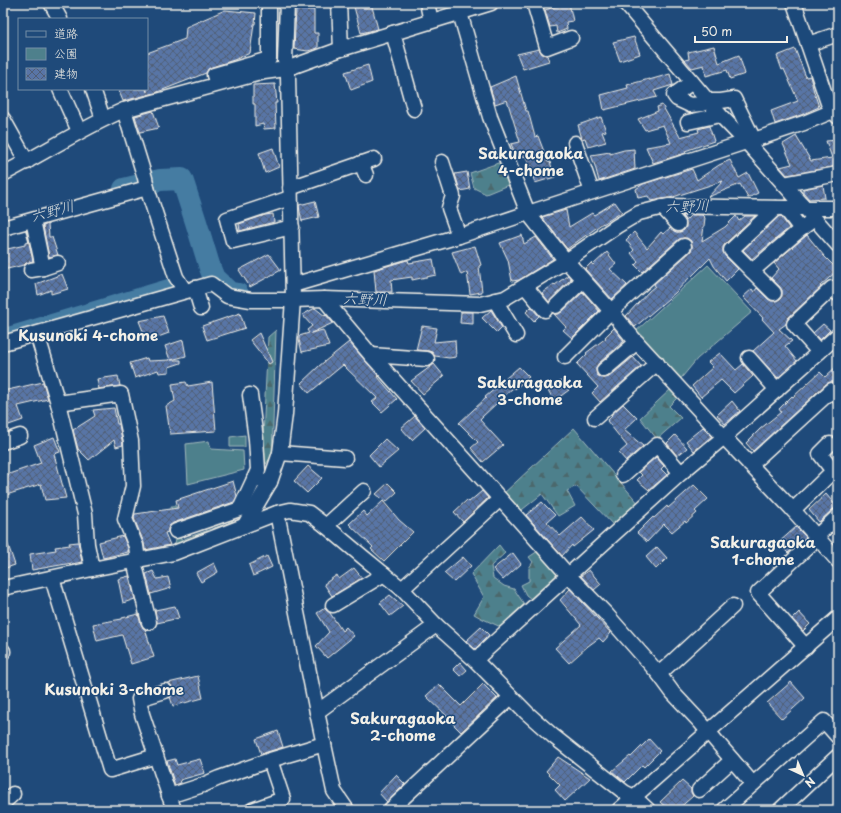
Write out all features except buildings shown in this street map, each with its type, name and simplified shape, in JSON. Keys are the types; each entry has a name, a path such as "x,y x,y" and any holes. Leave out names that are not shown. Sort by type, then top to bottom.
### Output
{"street":[{"path":"51,3 59,18"},
{"path":"217,84 214,74 269,59 269,3"},
{"path":"244,526 270,482 280,453 285,414 293,294 288,78 285,61 287,3"},
{"path":"339,3 341,49"},
{"path":"427,3 431,21"},
{"path":"3,174 103,119 124,110 264,72 286,69 341,49 491,3"},
{"path":"534,3 548,47 571,38"},
{"path":"625,3 720,115 750,141 784,184 838,245"},
{"path":"3,343 211,284 227,296 251,300 293,294 459,236 836,112 828,103 794,3"},
{"path":"460,13 490,118 528,213 565,259 637,342 793,510 838,561"},
{"path":"393,33 414,109"},
{"path":"808,44 838,34"},
{"path":"692,82 674,95 676,99 690,105 702,104 708,101 734,99 750,141"},
{"path":"60,90 79,132"},
{"path":"93,90 103,119"},
{"path":"124,110 176,277 190,290 201,308"},
{"path":"688,122 720,115"},
{"path":"3,119 27,162"},
{"path":"575,143 592,192"},
{"path":"442,162 452,196 449,208 459,236"},
{"path":"292,227 234,241 227,219 290,193 367,166"},
{"path":"784,184 838,174"},
{"path":"3,228 146,184"},
{"path":"293,294 324,299 480,304 505,298 639,213 668,206 838,208"},
{"path":"662,207 678,224"},
{"path":"780,208 801,229"},
{"path":"774,294 731,250 780,208"},
{"path":"752,271 814,219"},
{"path":"33,220 37,269 58,263"},
{"path":"565,357 611,311 684,246"},
{"path":"525,286 551,308 584,280"},
{"path":"819,352 794,324 832,288 838,294"},
{"path":"324,299 371,355 568,575 607,615 753,784"},
{"path":"495,300 516,335"},
{"path":"37,334 58,403 85,514 87,544 92,569"},
{"path":"475,660 681,473 724,437 838,335"},
{"path":"604,370 637,342"},
{"path":"371,355 427,359"},
{"path":"748,358 777,390"},
{"path":"595,418 657,363"},
{"path":"750,465 832,390 838,396"},
{"path":"58,403 121,394 131,441 133,486 125,520 136,546 136,560 148,622"},
{"path":"176,531 240,509 258,470 256,439 250,396"},
{"path":"3,442 20,436"},
{"path":"793,510 833,471 820,454 830,444"},
{"path":"623,475 657,445 681,473"},
{"path":"280,453 345,458"},
{"path":"254,480 270,482"},
{"path":"326,526 364,491"},
{"path":"402,589 500,499"},
{"path":"3,588 174,553 277,513 290,510 309,513 402,589 436,625 475,660 527,714 624,792 634,797 648,810"},
{"path":"277,513 334,791 346,810"},
{"path":"806,647 758,593 813,542 816,537 838,516"},
{"path":"333,606 384,574"},
{"path":"52,578 110,770 156,756"},
{"path":"659,674 733,606"},
{"path":"620,810 838,618"},
{"path":"317,712 436,625"},
{"path":"165,691 139,699 142,714 174,810"},
{"path":"390,810 511,697"},
{"path":"724,810 824,721 838,737"},
{"path":"169,796 270,760 324,744"},
{"path":"780,810 838,756"},
{"path":"252,810 283,799 270,760"},
{"path":"699,790 732,760"}],"green space":[{"path":"501,162 508,185 486,194 474,188 470,173"},
{"path":"708,265 752,312 697,359 678,382 634,333"},
{"path":"276,330 272,455 266,464 262,456 268,337"},
{"path":"672,388 679,396 669,406 681,418 657,439 640,418"},
{"path":"574,428 639,504 614,526 576,486 567,491 575,506 558,516 542,494 518,513 502,495"},
{"path":"245,435 245,447 230,447 230,437"},
{"path":"209,441 211,449 243,451 244,470 188,484 186,444"},
{"path":"171,506 176,506 181,540 228,523 240,513 229,524 176,544"},
{"path":"499,545 505,553 491,566 493,578 504,586 514,589 526,607 503,628 474,614 484,597 471,574"},
{"path":"541,549 562,575 535,602 526,595 521,585 529,581 529,568 533,562 529,557"}],"waterway":[{"name":"六野川","path":"124,189 160,180 182,179 214,278 230,293 238,294"},
{"path":"3,335 170,285"}],"district":[{"name":"Sakuragaoka 4-chome","path":"531,160"},
{"name":"Kusunoki 4-chome","path":"88,334"},
{"name":"Sakuragaoka 3-chome","path":"530,390"},
{"name":"Sakuragaoka 1-chome","path":"763,550"},
{"name":"Kusunoki 3-chome","path":"114,688"},
{"name":"Sakuragaoka 2-chome","path":"403,726"}]}
